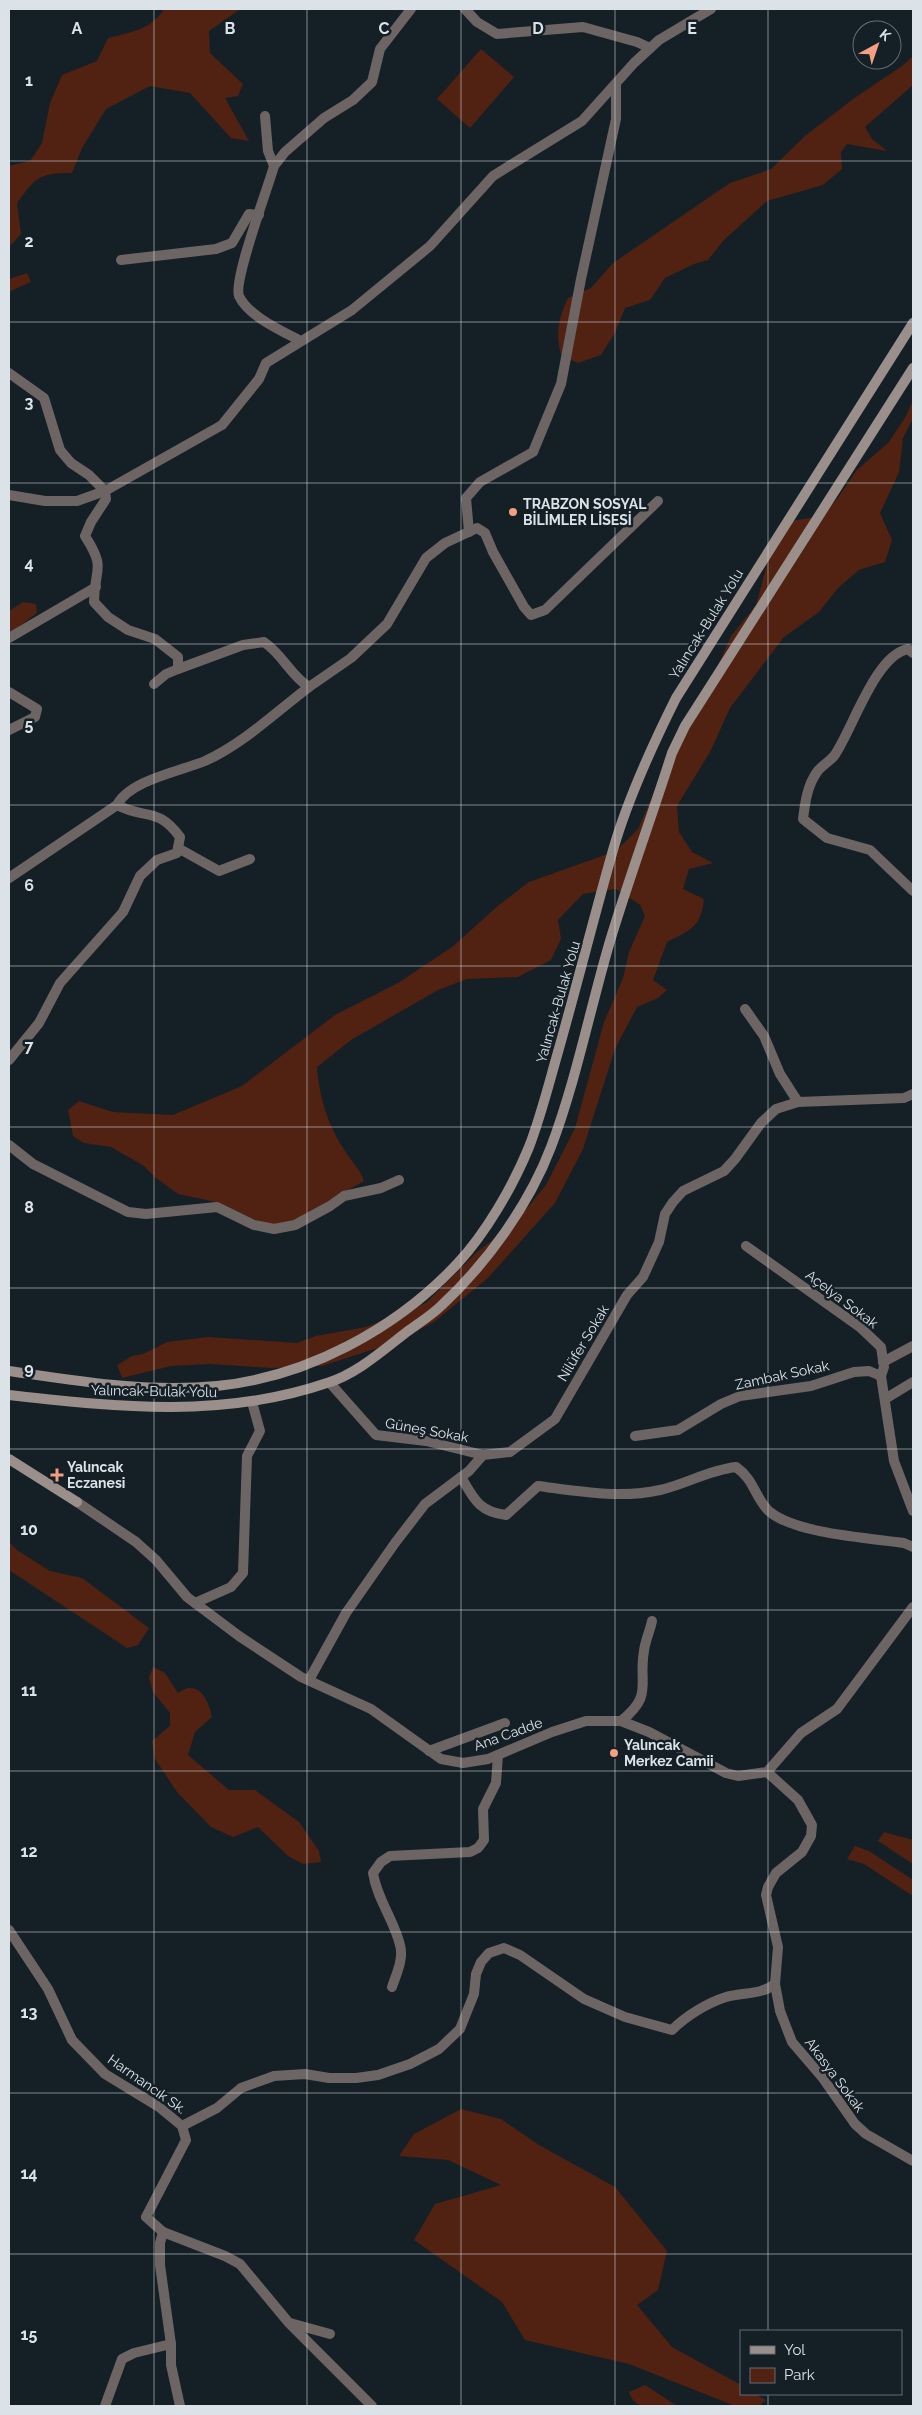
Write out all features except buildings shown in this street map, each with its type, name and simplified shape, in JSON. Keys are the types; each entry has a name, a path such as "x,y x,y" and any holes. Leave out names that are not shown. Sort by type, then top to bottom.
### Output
{"main road":[{"name":"Yalıncak-Bulak Yolu","path":"9,1371 120,1387 180,1388 219,1386 282,1373 319,1359 372,1333 410,1307 458,1263 502,1201 529,1147 588,946 614,848 657,736 681,690 913,323"},
{"name":"Yalıncak-Bulak Yolu","path":"9,1395 98,1405 229,1406 282,1396 330,1383 370,1360 441,1306 477,1268 526,1199 550,1149 572,1080 611,940 672,752 685,726 913,368"},
{"path":"9,1459 77,1502"}],"street":[{"path":"301,341 255,314 239,295 240,271 274,166 285,152 324,118 353,100 372,82 380,49 411,9"},
{"path":"465,9 477,22 497,34 584,27 637,42 650,48"},
{"path":"9,495 45,501 77,501 105,491 222,425 259,379 266,363 301,341 325,329 352,310 430,246 493,176 582,121 659,40 711,9"},
{"path":"469,532 466,498 480,482 532,452 561,384 581,279 616,119 616,85"},
{"path":"265,116 268,151 274,166"},
{"path":"121,260 224,246 232,243 249,214 259,215"},
{"path":"9,373 44,398 60,450 71,463 89,475 105,491 106,499 91,522 85,536 98,555 99,573 94,602 108,617 128,630 155,639 178,657 178,669"},
{"path":"9,878 117,805 120,799 154,778 213,756 252,732 309,687 351,658 387,624 426,558 445,542 477,528 486,533 493,552 524,607 531,615 545,610 658,501"},
{"path":"9,638 96,587"},
{"path":"154,684 166,674 178,669 243,645 264,642 286,662 297,680 309,687"},
{"path":"913,653 908,649 900,650 876,677 833,756 817,771 806,795 803,819 827,838 870,850 913,892"},
{"path":"9,692 37,709 35,717 9,730"},
{"path":"9,1060 39,1023 60,983 124,912 140,876 157,860 177,853 180,836 171,824 157,815 127,810 117,805"},
{"path":"178,848 219,871 250,859"},
{"path":"745,1009 764,1036 780,1074 798,1102"},
{"name":"Nilüfer Sokak","path":"483,1455 510,1452 541,1432 555,1419 628,1295 643,1276 660,1242 665,1214 672,1202 683,1191 724,1170 735,1159 761,1123 776,1109 798,1102 904,1098 913,1094"},
{"path":"9,1145 34,1164 128,1212 146,1214 216,1207 254,1225 274,1230 295,1225 344,1196 381,1188 398,1180"},
{"name":"Açelya Sokak","path":"746,1246 861,1328 882,1347 883,1362 881,1376 894,1461 913,1511"},
{"path":"883,1362 913,1346"},
{"name":"Zambak Sokak","path":"635,1436 678,1430 722,1404 740,1396 811,1386 854,1372 869,1371 881,1376"},
{"path":"885,1399 913,1382"},
{"name":"Güneş Sokak","path":"330,1383 376,1435 426,1441 483,1455"},
{"path":"195,1603 231,1587 243,1573 247,1456 260,1431 252,1402"},
{"path":"309,1680 346,1613 425,1504 461,1477 483,1455"},
{"path":"461,1477 480,1505 490,1513 506,1515 538,1486 598,1494 657,1491 684,1484 715,1469 736,1467 747,1475 763,1504 779,1517 822,1533 904,1543 913,1547"},
{"name":"Ana Cadde","path":"77,1502 136,1542 156,1560 187,1597 239,1636 309,1680 371,1709 441,1759 463,1763 488,1759 586,1721 621,1721 649,1732 666,1743 726,1773 738,1776 767,1772"},
{"path":"767,1772 801,1733 837,1709 913,1607"},
{"path":"621,1721 635,1710 641,1697 644,1677 644,1651 652,1621"},
{"path":"429,1752 505,1723"},
{"path":"392,1987 400,1962 401,1946 376,1888 373,1873 381,1862 390,1856 470,1852 478,1848 484,1840 484,1809 496,1783 498,1755"},
{"name":"Akasya Sokak","path":"767,1772 798,1800 812,1825 811,1836 802,1852 776,1873 768,1886 766,1895 778,1947 775,1984 780,2011 792,2042 822,2076 855,2124 866,2134 913,2161"},
{"name":"Harmancık Sk.","path":"9,1930 48,1989 72,2040 105,2074 159,2107 182,2126 186,2140 146,2217 163,2232 225,2256 240,2264 289,2323 372,2406"},
{"path":"182,2126 217,2108 241,2088 274,2076 305,2074 329,2078 356,2078 378,2075 410,2064 439,2049 460,2029 474,1994 476,1974 480,1962 489,1953 504,1948 520,1955 584,1999 625,2017 672,2030 703,2008 726,1997 767,1990 775,1984"},
{"path":"163,2232 160,2243 160,2266 171,2344 171,2366 180,2406"},
{"path":"289,2323 330,2334"},
{"path":"105,2406 122,2360 134,2353 171,2344"}],"green space":[{"path":"164,9 240,9 209,31 210,53 243,84 238,96 225,98 249,141 231,138 190,93 150,86 106,109 82,148 72,173 45,176 39,178 29,187 17,203 21,234 9,247 9,166 30,161 42,143 50,103 62,75 97,61 108,38 147,26"},
{"path":"481,49 514,77 470,128 437,99"},
{"path":"913,56 913,85 865,127 872,139 887,151 847,144 841,152 842,169 823,185 767,201 724,240 708,260 694,264 665,278 650,300 625,308 615,333 601,355 578,363 561,355 558,332 562,312 568,298 591,288 613,263 730,183 771,169 805,136 853,99 896,70 902,70 902,66"},
{"path":"27,273 31,282 9,292 9,279"},
{"path":"913,400 913,418 903,438 899,472 880,513 892,540 885,562 859,570 838,588 819,612 784,637 730,708 710,752 677,806 679,832 692,852 713,863 689,869 683,889 704,899 703,908 697,922 688,931 667,942 653,980 667,990 658,998 637,1007 615,1049 583,1149 555,1203 488,1278 434,1322 393,1343 322,1366 273,1368 210,1364 171,1366 122,1378 117,1365 132,1356 143,1354 167,1342 208,1337 297,1343 316,1336 366,1327 426,1303 478,1251 513,1225 546,1185 575,1128 604,1022 623,978 629,952 645,916 640,905 616,889 583,894 558,920 561,939 551,960 518,977 467,979 438,990 351,1040 317,1067 322,1100 329,1121 364,1181 293,1221 273,1225 253,1219 220,1203 178,1194 156,1178 144,1166 111,1147 84,1143 73,1136 68,1110 79,1101 113,1112 173,1115 242,1086 335,1015 398,983 452,947 500,904 529,882 616,851 638,829 679,735 701,704 731,636 756,605 773,542 791,521 822,516 837,499 857,470 889,442 906,416"},
{"path":"23,602 36,604 37,613 9,634 9,611"},
{"path":"9,1542 17,1550 50,1571 82,1578 149,1628 138,1645 127,1648 9,1570"},
{"path":"153,1667 165,1673 178,1693 189,1688 194,1689 202,1694 208,1703 212,1717 195,1732 188,1755 229,1790 255,1790 299,1822 319,1851 321,1862 303,1864 288,1856 258,1827 233,1837 211,1827 177,1792 155,1759 152,1741 170,1726 170,1713 153,1692 149,1678"},
{"path":"884,1832 913,1840 913,1864 878,1841"},
{"path":"855,1846 869,1851 913,1880 913,1896 864,1864 847,1859"},
{"path":"461,2109 501,2119 539,2145 615,2187 667,2251 658,2290 637,2305 672,2347 740,2384 740,2395 757,2395 766,2400 759,2406 735,2406 629,2364 525,2340 502,2302 414,2240 435,2204 501,2185 448,2160 399,2156 414,2134"},
{"path":"645,2385 677,2406 649,2407 636,2403 629,2392"}],"place":[{"name":"TRABZON SOSYAL BİLİMLER LİSESİ","path":"513,512"},
{"name":"Yalıncak Eczanesi","path":"57,1475"},
{"name":"Yalıncak Merkez Camii","path":"614,1753"}]}
